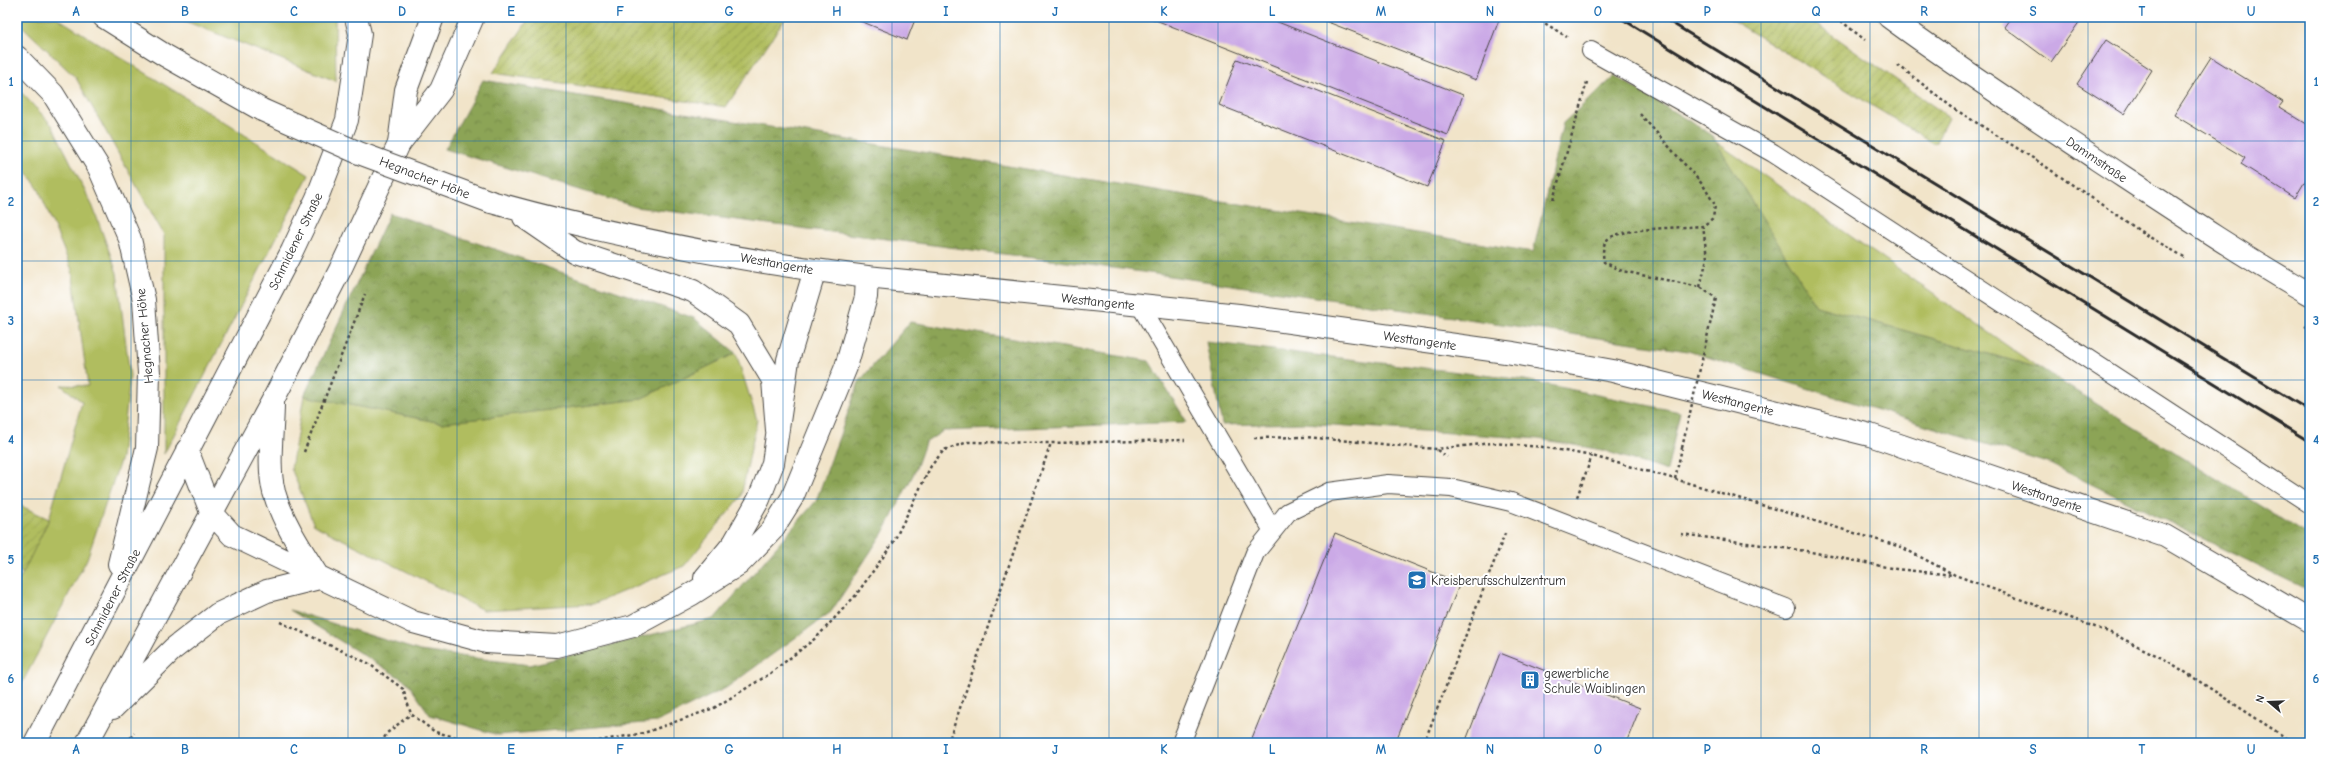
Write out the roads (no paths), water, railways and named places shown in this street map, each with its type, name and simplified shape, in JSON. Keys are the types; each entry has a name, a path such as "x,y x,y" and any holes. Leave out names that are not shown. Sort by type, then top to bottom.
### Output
{"main road":[{"name":"Hegnacher Höhe","path":"104,17 166,56 262,110 359,153 500,205"},
{"name":"Schmidener Straße","path":"36,743 187,450 292,252 318,198 347,120 360,34 356,17"},
{"path":"399,144 406,90 432,17"},
{"path":"87,743 273,400 340,270 399,144 441,90 473,17"},
{"name":"Dammstraße","path":"1889,17 1950,62 2150,195 2268,270 2310,294"},
{"name":"Hegnacher Höhe","path":"17,57 53,94 99,168 130,239 144,300 149,373 147,448 111,598"},
{"path":"500,205 575,252 693,291 739,324 773,380 777,430"},
{"name":"Westtangente","path":"500,205 576,225 815,270 867,277 1238,315 1513,353 1613,371 1870,435 2165,536 2310,620"},
{"path":"692,594 734,543 759,499 773,463 788,360 815,270"},
{"path":"187,450 211,512 232,535 319,578 414,622 486,642 557,646 633,626 692,594 739,564 772,530 792,498 846,367 866,297 867,277"},
{"path":"273,400 272,462 274,491 291,534 319,578"},
{"path":"98,723 173,649 218,614 267,591 319,578"}],"lane":[{"path":"1591,51 1772,153 2310,504"},
{"path":"1140,305 1273,531"},
{"path":"1181,743 1255,553 1288,512 1329,492 1388,484 1451,488 1511,502 1786,608"}],"railway":[{"path":"1619,17 2310,442"},
{"path":"1662,17 2310,411"}],"place":[{"name":"Kreisberufsschulzentrum","path":"1417,580"},
{"name":"gewerbliche Schule Waiblingen","path":"1530,680"}]}
